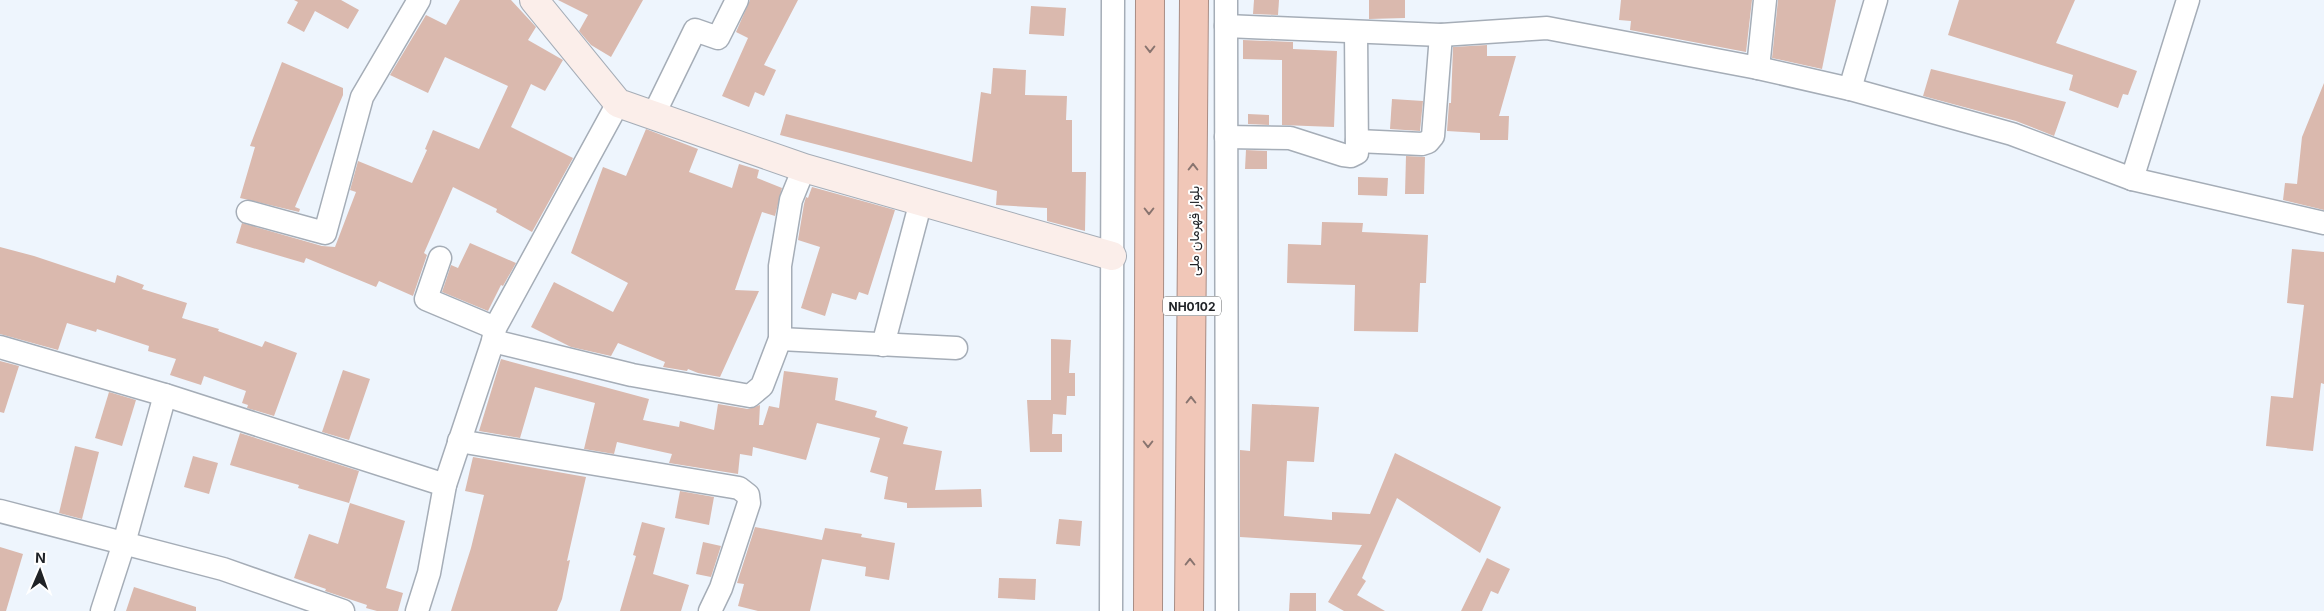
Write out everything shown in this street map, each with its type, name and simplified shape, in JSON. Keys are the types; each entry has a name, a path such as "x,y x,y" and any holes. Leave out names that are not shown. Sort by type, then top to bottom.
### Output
{"highway":[{"name":"NH0102","path":"1148,611 1150,0"},
{"name":"بلوار قهرمان ملی","path":"1189,611 1194,0"}],"street":[{"path":"248,212 325,233 362,97 419,0"},
{"path":"534,0 618,102 804,168 1112,256"},
{"path":"653,116 695,30 718,38 737,0"},
{"path":"1111,611 1113,0"},
{"path":"1226,0 1227,611"},
{"path":"1758,68 1765,0"},
{"path":"1850,89 1876,0"},
{"path":"2132,179 2188,0"},
{"path":"1226,26 1441,34 1547,28 1758,68 1850,89 2012,134 2132,179 2324,223"},
{"path":"1226,137 1290,138 1351,156 1357,153 1356,32"},
{"path":"1357,141 1422,144 1428,142 1433,136 1441,34"},
{"path":"417,611 429,573 445,485 494,334 618,102"},
{"path":"440,258 426,299 494,334 632,375 750,396 762,386 780,339 780,266 791,200 804,168"},
{"path":"883,345 921,201"},
{"path":"780,339 956,348"},
{"path":"0,347 165,395 445,485"},
{"path":"102,611 124,543 165,395"},
{"path":"459,441 739,488 748,494 749,503 721,588 710,611"},
{"path":"0,511 223,569 343,611"}],"building":[{"path":"294,0 341,0 359,10 348,29 315,11 304,32 287,23 298,2"},
{"path":"460,0 511,0 536,27 528,40 563,60 545,91 531,84 511,127 573,158 532,232 496,212 497,209 453,187 424,253 427,255 413,296 379,281 376,287 306,258 304,263 236,243 242,223 322,246 335,247 356,192 350,190 358,161 412,183 427,150 425,149 433,130 479,149 508,86 445,57 428,93 390,75 426,15 446,25"},
{"path":"558,0 643,0 611,57 591,45 579,31 588,15"},
{"path":"750,0 798,0 764,65 776,70 764,96 755,92 749,107 722,96 748,38 736,32"},
{"path":"1254,0 1279,0 1278,15 1253,14"},
{"path":"1369,0 1405,0 1405,18 1369,19"},
{"path":"1621,0 1752,0 1746,52 1630,30 1631,21 1619,20"},
{"path":"1778,0 1836,0 1822,69 1772,58"},
{"path":"1959,0 2075,0 2056,43 2137,71 2128,95 2123,94 2118,108 2069,90 2073,75 1948,35"},
{"path":"1031,6 1066,8 1064,36 1029,34"},
{"path":"1243,40 1293,42 1293,49 1337,51 1334,127 1282,125 1282,60 1243,59"},
{"path":"1487,45 1487,56 1516,56 1499,116 1509,116 1508,140 1480,140 1480,133 1447,131 1449,103 1451,103 1453,47"},
{"path":"282,62 343,88 343,95 295,207 300,209 299,212 240,198 255,147 250,146"},
{"path":"993,68 1026,70 1025,95 1067,96 1066,120 1072,120 1072,172 1086,172 1085,231 1047,221 1047,208 996,205 997,191 780,135 786,114 972,162 981,92 991,94"},
{"path":"1931,69 2066,102 2054,136 2016,121 1923,96"},
{"path":"2324,83 2324,210 2283,200 2285,183 2297,184 2302,137"},
{"path":"1392,99 1423,101 1420,131 1390,129"},
{"path":"1248,114 1269,115 1269,125 1248,124"},
{"path":"646,129 698,149 689,172 732,188 739,164 759,170 757,178 782,188 775,216 762,212 735,290 759,291 720,377 688,369 687,371 663,367 665,362 618,343 611,356 571,347 531,327 554,282 613,312 628,283 571,253 603,167 626,176"},
{"path":"1246,150 1267,151 1267,169 1245,169"},
{"path":"1406,156 1425,157 1424,194 1405,194"},
{"path":"1358,177 1388,178 1387,196 1358,195"},
{"path":"812,187 895,210 868,295 859,292 856,300 832,293 825,316 801,308 820,247 798,240 804,204"},
{"path":"1322,222 1363,223 1362,232 1428,235 1426,283 1420,283 1418,332 1354,331 1355,285 1287,283 1288,244 1321,245"},
{"path":"470,243 516,263 503,286 501,285 488,311 442,292 451,265 458,268"},
{"path":"0,247 34,256 115,283 117,275 144,285 142,289 187,303 182,318 219,329 218,331 262,347 265,341 297,353 274,416 247,408 248,405 242,403 246,391 204,376 201,385 170,375 176,359 148,351 149,346 97,329 96,332 67,323 58,350 0,334"},
{"path":"2292,249 2324,252 2324,384 2321,383 2313,451 2266,446 2271,396 2293,398 2304,305 2287,303"},
{"path":"1051,339 1071,340 1069,373 1075,373 1075,396 1067,396 1066,415 1053,414 1052,434 1062,434 1062,452 1030,452 1027,400 1051,400"},
{"path":"501,359 649,399 643,420 679,427 680,421 714,430 718,404 748,409 760,405 759,425 763,425 769,406 779,408 784,371 838,378 835,400 877,411 875,417 908,427 903,444 942,451 935,490 981,489 982,507 907,508 907,503 884,499 888,477 870,472 880,438 817,423 806,460 753,447 752,456 740,454 738,474 669,463 672,454 617,442 614,454 584,449 595,403 535,387 520,438 479,431"},
{"path":"0,361 19,366 4,413 0,412"},
{"path":"343,370 370,379 349,440 322,432"},
{"path":"109,392 136,400 122,446 95,438"},
{"path":"1252,404 1319,407 1314,462 1287,461 1284,516 1332,520 1332,512 1370,514 1395,453 1501,507 1480,553 1397,498 1362,578 1366,581 1357,595 1385,611 1344,611 1328,602 1362,545 1240,537 1240,450 1250,451"},
{"path":"240,433 359,471 349,503 298,488 299,485 230,465"},
{"path":"75,446 99,452 82,519 59,513"},
{"path":"193,456 218,463 209,494 184,487"},
{"path":"473,457 586,477 567,561 570,560 562,599 557,611 451,611 471,548 484,495 465,491"},
{"path":"680,491 714,497 709,525 675,518"},
{"path":"350,503 405,521 386,588 403,593 398,611 377,611 366,608 367,605 294,578 309,534 338,544"},
{"path":"1059,519 1082,521 1080,546 1056,544"},
{"path":"642,522 665,528 653,574 689,585 681,611 620,611 636,556 633,555"},
{"path":"755,527 822,540 825,528 862,534 861,537 895,543 889,580 865,576 866,567 822,559 810,611 758,611 738,606 744,584 737,583"},
{"path":"703,542 721,546 711,577 696,574"},
{"path":"0,547 23,554 6,611 0,611"},
{"path":"1487,558 1510,569 1498,594 1491,591 1482,611 1461,611"},
{"path":"999,578 1036,579 1035,600 998,598"},
{"path":"134,587 196,607 196,611 126,611"},
{"path":"1290,593 1316,593 1316,611 1289,611"}]}
